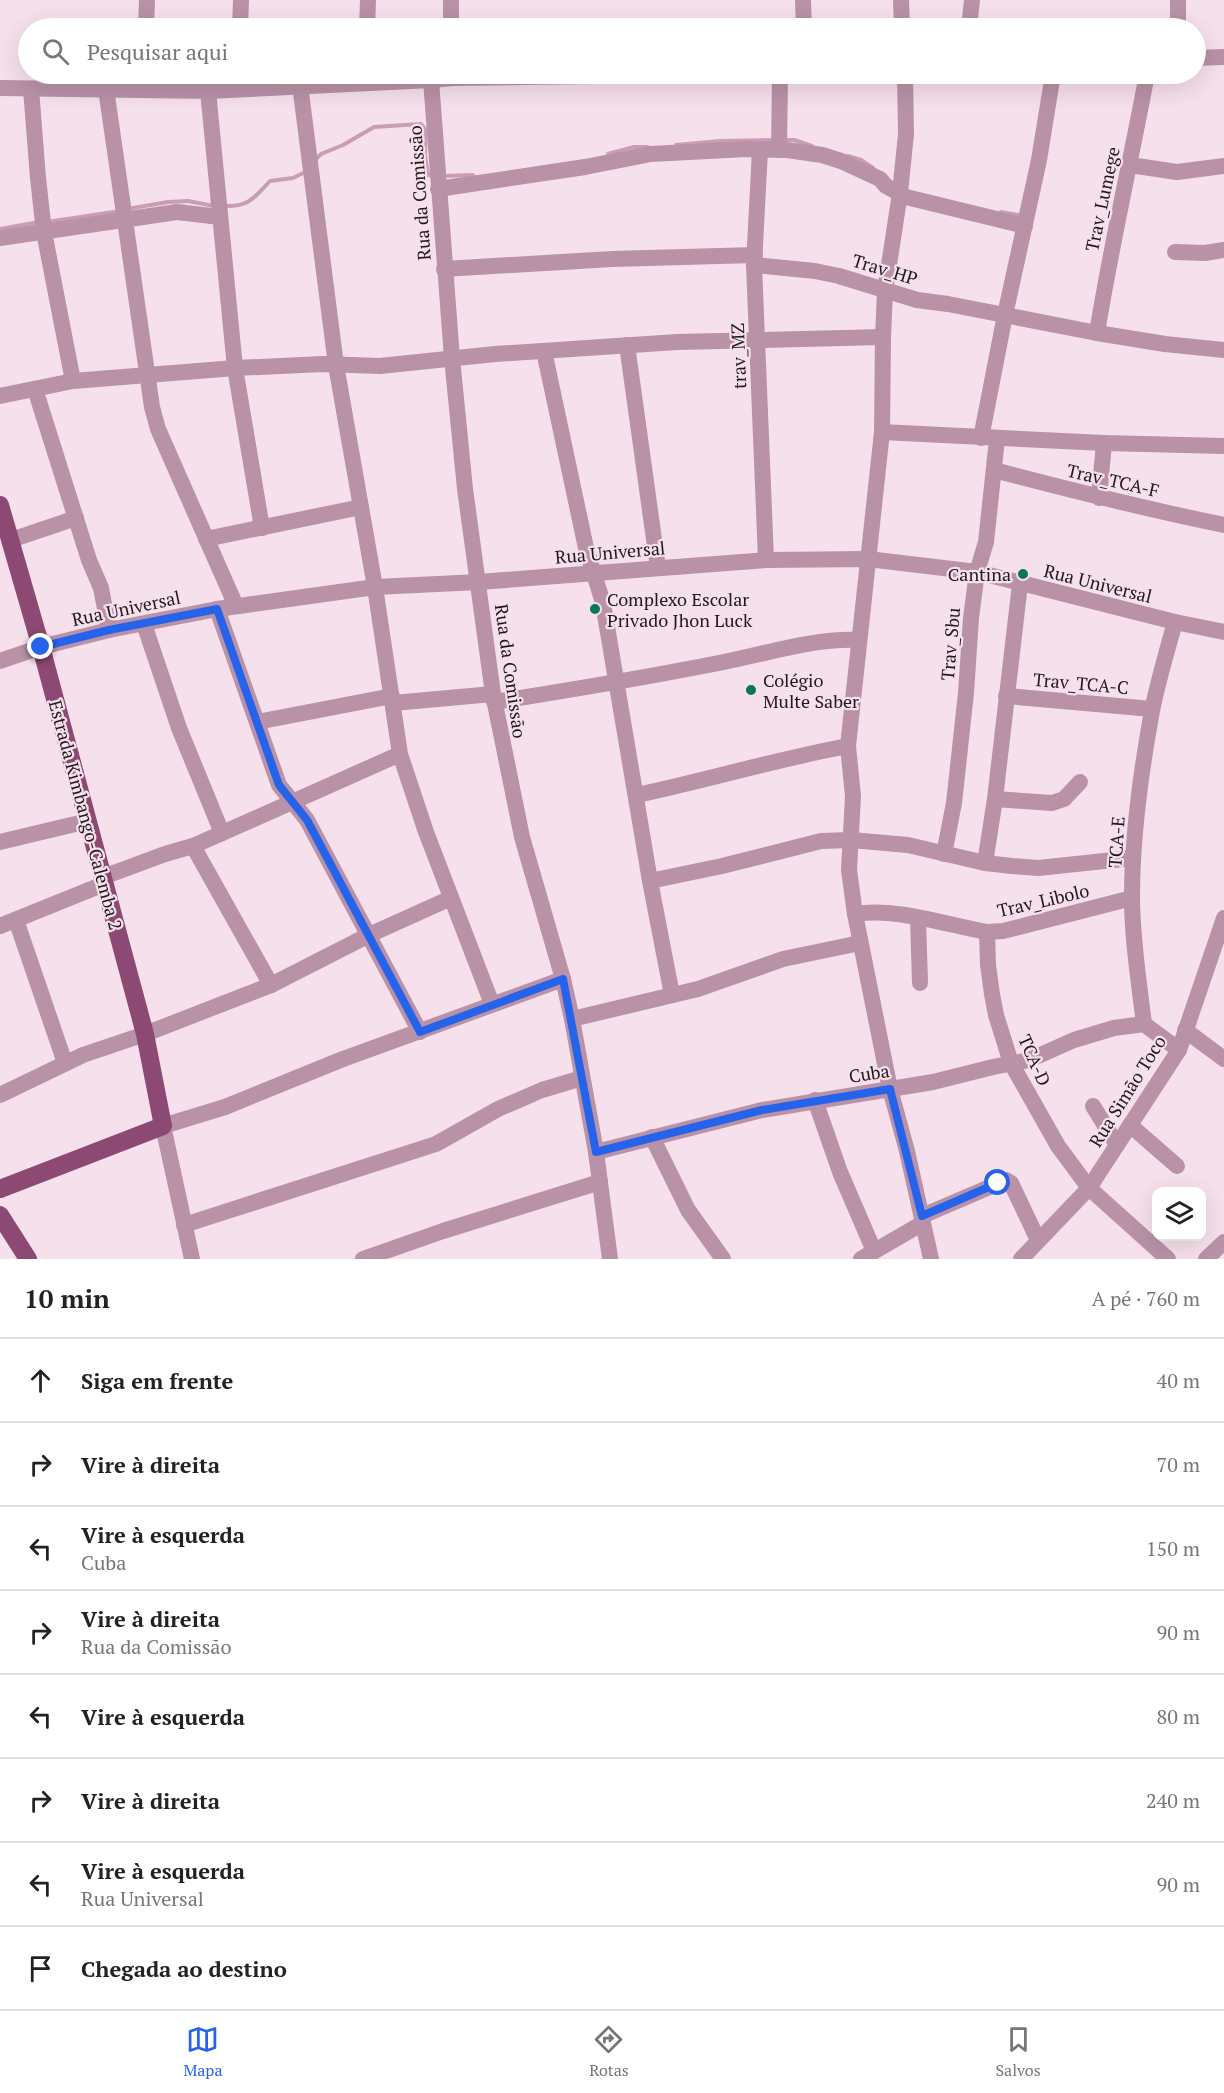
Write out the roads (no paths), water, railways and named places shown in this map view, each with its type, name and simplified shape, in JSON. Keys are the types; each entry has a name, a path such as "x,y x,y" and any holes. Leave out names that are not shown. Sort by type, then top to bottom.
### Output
{"main road":[{"name":"Estrada Kimbango-Calemba 2","path":"0,505 41,647 145,1034 163,1126"},
{"path":"0,1189 163,1126"},
{"path":"0,1215 28,1259"}],"street":[{"path":"146,18 147,0"},
{"path":"240,18 241,0"},
{"path":"367,18 368,0"},
{"path":"451,0 451,18"},
{"path":"803,0 804,18"},
{"path":"901,0 902,18"},
{"path":"970,18 972,0"},
{"path":"1178,0 1178,18"},
{"path":"1206,58 1224,57"},
{"path":"0,88 106,89 133,84"},
{"path":"160,84 208,90 228,84"},
{"path":"284,84 309,84"},
{"name":"Rua da Comissão","path":"431,84 444,269 465,489 494,698 522,837 563,979 572,1019 596,1152 610,1259"},
{"path":"779,150 780,84"},
{"path":"905,84 906,134 900,193 885,291 882,432 848,746 853,796 849,870 860,943 890,1089 931,1259"},
{"name":"Trav_Sbu","path":"944,854 954,803 977,572 986,542 994,470 989,438 1005,315 1039,160 1051,84"},
{"name":"Trav_Lumege","path":"1097,333 1109,260 1130,165 1144,84"},
{"path":"300,85 336,365 375,587 400,754 426,832 492,1004"},
{"path":"31,89 44,232 73,381"},
{"path":"106,89 147,375 158,429 236,606"},
{"path":"208,90 235,368 262,528"},
{"path":"438,189 585,167 651,154 712,150 779,150 808,152 841,161 880,179 886,186 906,197 1024,226"},
{"name":"trav_MZ","path":"760,150 754,260 766,560"},
{"path":"1130,165 1177,172 1224,166"},
{"path":"0,238 177,212 220,217"},
{"path":"1175,252 1205,253 1224,250"},
{"name":"Trav_HP","path":"444,269 612,259 754,260 860,281 917,300 1166,345 1224,350"},
{"path":"0,396 73,381 235,368 380,366 452,358 627,345 883,337"},
{"path":"627,345 658,568"},
{"path":"544,351 586,548 603,603 650,881 672,995"},
{"path":"35,389 89,560 101,588 109,630"},
{"path":"882,432 1104,443 1224,446"},
{"path":"1099,498 1104,443"},
{"name":"Trav_TCA-F","path":"994,470 1099,498 1224,525"},
{"path":"206,539 361,507"},
{"path":"11,540 76,518"},
{"name":"Rua Universal","path":"0,661 41,647 109,630 217,609 375,587 479,582 766,560 868,559 977,572 1175,622 1224,632"},
{"path":"985,863 995,799 1020,584"},
{"path":"217,609 279,785 307,820 420,1032"},
{"name":"TCA-E","path":"1144,1024 1134,933 1133,858 1152,709 1175,622"},
{"path":"144,624 179,728 222,833"},
{"path":"257,722 392,699 494,698 616,683 805,644 842,639 859,640"},
{"name":"Trav_TCA-C","path":"1006,696 1152,709"},
{"path":"637,795 760,764 848,746"},
{"path":"65,1063 8,923 165,854 193,846 400,754"},
{"path":"995,799 1052,803 1064,799 1080,782"},
{"path":"0,842 88,821"},
{"path":"650,881 722,866 820,841 851,840 908,844 985,863 1038,867 1133,858"},
{"path":"193,846 271,985"},
{"path":"0,1095 83,1055 145,1034 271,985 369,935 451,898"},
{"name":"Trav_Libolo","path":"855,914 866,912 918,918 987,932 1014,929 1132,898"},
{"path":"918,918 920,983"},
{"name":"Rua Simão Toco","path":"1031,1252 1089,1188 1179,1050 1222,927"},
{"name":"TCA-D","path":"987,932 992,994 1011,1064 1058,1146 1089,1188 1168,1259"},
{"path":"572,1019 698,989 783,959 860,943"},
{"path":"163,1126 225,1107 343,1059 563,979"},
{"path":"1144,1024 1179,1050"},
{"name":"Cuba","path":"596,1152 762,1110 890,1089 1029,1060 1074,1040 1114,1028 1144,1024"},
{"path":"1185,1030 1224,1059"},
{"path":"184,1225 436,1144 498,1109 542,1090 582,1078"},
{"path":"815,1100 867,1255 922,1220 1005,1180 1011,1184 1031,1252"},
{"path":"1093,1106 1117,1145"},
{"path":"1130,1125 1177,1166"},
{"name":"Estrada Kimbango-Calemba 2","path":"163,1126 192,1259"},
{"path":"652,1137 688,1210 723,1259"},
{"path":"363,1259 443,1231 600,1182"},
{"path":"1206,1259 1224,1242"}],"waterway":[{"path":"315,160 321,154 343,145 374,127 421,124 426,130 425,155 428,175 435,176"},
{"path":"676,145 773,140"},
{"path":"784,140 794,140 812,146"},
{"path":"608,154 634,147 648,147"},
{"path":"848,156 861,160 873,168"},
{"path":"225,206 246,203 270,181 293,178 307,171"},
{"path":"442,176 473,175"},
{"path":"127,209 188,201 214,206"},
{"path":"47,222 120,211"},
{"path":"1001,212 1018,215"},
{"path":"0,229 39,222"}],"place":[{"name":"Cantina","path":"1023,574"},
{"name":"Complexo Escolar Privado Jhon Luck","path":"595,609"},
{"name":"Colégio Multe Saber","path":"751,690"}]}
